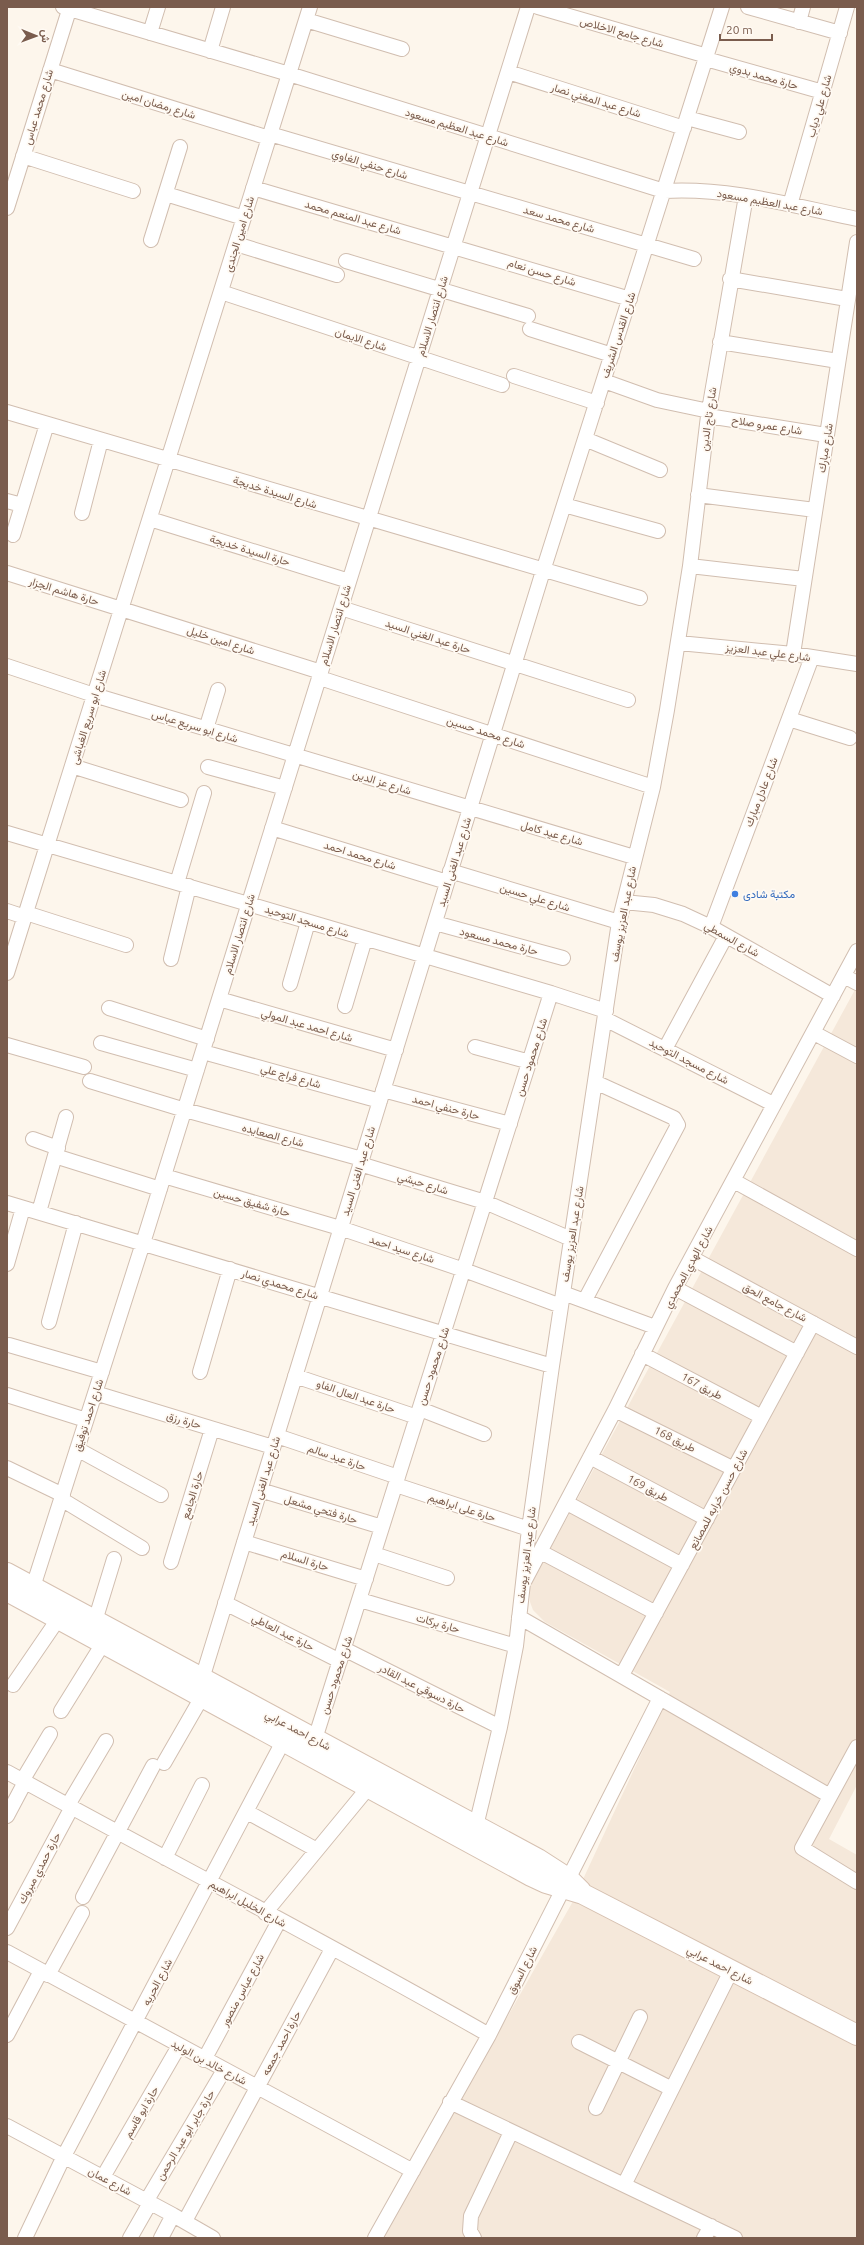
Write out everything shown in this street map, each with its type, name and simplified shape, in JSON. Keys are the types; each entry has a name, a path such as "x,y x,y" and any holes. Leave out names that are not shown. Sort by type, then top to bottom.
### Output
{"street":[{"path":"150,33 158,7"},
{"path":"210,51 223,7"},
{"name":"شارع انتصار الاسلام","path":"143,1243 528,7"},
{"name":"شارع جامع الاخلاص","path":"538,7 706,58"},
{"name":"شارع القدس الشريف","path":"515,663 722,7"},
{"path":"748,7 840,34"},
{"path":"799,22 803,7"},
{"name":"شارع علي دياب","path":"790,205 847,7"},
{"name":"شارع عبد العظيم مسعود","path":"67,8 289,74 664,191 699,191 746,196 857,219"},
{"name":"شارع محمد عباس","path":"7,208 50,70 67,8"},
{"path":"308,14 402,49"},
{"name":"شارع امين الجندى","path":"168,460 308,14"},
{"name":"حارة محمد بدوي","path":"706,58 823,92"},
{"name":"شارع رمضان امين","path":"50,70 270,136"},
{"name":"شارع عبد المغني نصار","path":"508,72 686,123 739,132"},
{"name":"شارع حنفي الغاوي","path":"270,136 470,193"},
{"path":"152,240 180,147"},
{"path":"23,156 133,191"},
{"name":"شارع عبد المنعم محمد","path":"253,188 453,246"},
{"name":"شارع محمد سعد","path":"470,193 694,259"},
{"path":"166,194 244,218"},
{"name":"شارع تاج الدين","path":"679,643 709,414 730,279 746,196"},
{"name":"شارع مبارك","path":"793,654 857,242"},
{"path":"236,244 338,275"},
{"name":"شارع حسن نعام","path":"453,246 630,299"},
{"path":"346,261 440,290 529,322 612,355"},
{"path":"730,279 847,299"},
{"name":"شارع الايمان","path":"221,292 502,385"},
{"path":"720,342 838,361"},
{"path":"514,376 597,403"},
{"name":"شارع عمرو صلاح","path":"604,381 657,400 709,414 826,435"},
{"name":"شارع السيدة خديجة","path":"7,412 368,520 640,598"},
{"path":"13,535 47,424"},
{"path":"585,439 660,470"},
{"path":"82,513 101,440"},
{"name":"شارع ابو سريع الغباشى","path":"7,973 168,460"},
{"path":"698,495 815,510"},
{"path":"7,501 22,505"},
{"path":"564,505 658,531"},
{"name":"حارة السيدة خديجة","path":"150,519 349,581"},
{"path":"690,566 804,580"},
{"name":"حارة هاشم الجزار","path":"7,573 122,608"},
{"name":"شارع امين خليل","path":"122,608 320,675"},
{"name":"حارة عبد الغني السيد","path":"341,608 628,700"},
{"name":"شارع علي عبد العزيز","path":"679,643 793,654 857,664"},
{"name":"شارع عبد العزيز يوسف","path":"476,1826 500,1727 516,1646 529,1529 552,1366 619,922 634,857 653,787 679,643"},
{"name":"شارع عادل مبارك","path":"710,927 812,657"},
{"name":"شارع عبد الغنى السيد","path":"83,1896 118,1832 205,1687 225,1603 515,663"},
{"name":"شارع ابو سريع عباس","path":"7,666 94,696 295,756"},
{"name":"شارع محمد حسين","path":"320,675 653,787"},
{"path":"206,729 218,690"},
{"path":"789,718 850,738"},
{"name":"شارع عز الدين","path":"295,756 470,809"},
{"path":"72,766 181,800"},
{"path":"208,767 285,788"},
{"path":"171,959 183,884 204,793"},
{"name":"شارع عيد كامل","path":"470,809 634,857"},
{"name":"شارع محمد احمد","path":"272,828 449,877"},
{"name":"شارع مسجد التوحيد","path":"7,833 551,993 605,1015 773,1104"},
{"name":"شارع علي حسين","path":"449,877 619,922"},
{"name":"شارع السمطي","path":"624,902 654,905 683,914 710,927 833,996"},
{"path":"7,911 126,945"},
{"path":"290,984 308,922"},
{"name":"حارة محمد مسعود","path":"435,923 563,958"},
{"path":"665,1048 726,936"},
{"path":"345,1006 365,939"},
{"name":"شارع الهدي المحمدي","path":"522,1585 541,1552 615,1410 675,1288 734,1181 773,1104 814,1033 857,950"},
{"path":"844,976 857,983"},
{"name":"شارع محمود حسن","path":"315,1739 551,993"},
{"name":"شارع احمد عبد المولي","path":"219,1000 396,1050"},
{"name":"شارع فراج علي","path":"109,1008 205,1045 381,1095"},
{"path":"814,1033 857,1056"},
{"path":"101,1043 197,1070"},
{"path":"7,1044 84,1067"},
{"path":"475,1047 530,1062"},
{"name":"شارع الصعايده","path":"90,1081 361,1162"},
{"path":"585,1300 678,1125 674,1118 595,1082"},
{"name":"حارة حنفي احمد","path":"381,1095 510,1124"},
{"path":"39,1212 66,1117"},
{"name":"حارة شفيق حسين","path":"33,1139 56,1152 162,1182 340,1228"},
{"name":"شارع حبشي","path":"361,1162 485,1202 571,1240"},
{"path":"734,1181 857,1249"},
{"name":"شارع محمدي نصار","path":"7,1203 552,1366"},
{"path":"7,1264 24,1208"},
{"path":"49,1322 76,1223"},
{"name":"شارع سيد احمد","path":"340,1228 464,1270 562,1299 585,1300 656,1327"},
{"name":"شارع احمد توفيق","path":"33,1587 143,1243"},
{"name":"شارع جامع الحق","path":"692,1258 857,1347"},
{"path":"200,1372 230,1269"},
{"path":"675,1288 797,1353"},
{"name":"شارع حسن خرابه للمصانع","path":"622,1675 813,1323"},
{"path":"9,1345 102,1372"},
{"name":"طريق 167","path":"642,1354 762,1417"},
{"name":"حارة عبد العال الفاو","path":"295,1376 484,1434"},
{"name":"حارة رزق","path":"95,1393 212,1428 275,1442"},
{"path":"7,1395 86,1420"},
{"name":"طريق 168","path":"615,1410 734,1469"},
{"name":"حارة الجامع","path":"171,1562 212,1428"},
{"name":"حارة عيد سالم","path":"275,1442 397,1481"},
{"path":"77,1449 161,1495"},
{"name":"طريق 169","path":"590,1457 707,1519"},
{"path":"7,1468 62,1497 142,1548"},
{"name":"حارة على ابراهيم","path":"397,1481 529,1529"},
{"name":"حارة فتحي مشعل","path":"260,1490 382,1527"},
{"path":"567,1503 682,1565"},
{"name":"حارة السلام","path":"244,1542 366,1578"},
{"path":"541,1552 656,1613"},
{"path":"374,1554 447,1578"},
{"path":"61,1711 103,1631 114,1559"},
{"name":"شارع احمد عرابي","path":"7,1573 33,1587 63,1612"},
{"name":"شارع احمد عرابي","path":"7,1591 63,1612 103,1631 287,1734 368,1788 531,1876 566,1884"},
{"name":"حارة بركات","path":"360,1600 516,1646"},
{"name":"حارة عبد العاطي","path":"225,1603 342,1655"},
{"path":"14,1685 63,1612"},
{"path":"519,1616 830,1796"},
{"name":"حارة دسوقي عبد القادر","path":"342,1655 500,1727"},
{"name":"شارع السوق","path":"375,2238 488,2035 660,1698"},
{"path":"7,1816 50,1734"},
{"name":"شارع احمد عرابي","path":"287,1734 315,1739 538,1859 566,1884 583,1894 857,2035"},
{"name":"شارع الحريه","path":"25,2238 64,2156 136,2023 287,1734"},
{"name":"حارة حمدي مبروك","path":"7,1928 70,1806 106,1741"},
{"path":"857,1747 802,1848 857,1882"},
{"name":"شارع الخليل ابراهيم","path":"7,1772 279,1921 400,1984 488,2035"},
{"path":"165,1858 202,1785"},
{"path":"265,1913 368,1788"},
{"path":"246,1812 317,1850"},
{"path":"7,2034 82,1913"},
{"name":"شارع عباس منصور","path":"204,2060 279,1921"},
{"name":"حارة احمد جمعه","path":"161,2238 179,2218 257,2088 332,1949"},
{"name":"شارع خالد بن الوليد","path":"7,1952 204,2060 413,2171"},
{"path":"624,2185 731,1971"},
{"path":"596,2108 640,2018"},
{"path":"579,2042 672,2089"},
{"name":"حارة ابو قاسم","path":"103,2177 179,2046"},
{"name":"حارة جابر ابو عبد الرحمن","path":"130,2238 149,2201 224,2070"},
{"path":"450,2102 624,2185 708,2232 735,2238"},
{"name":"شارع عمان","path":"7,2126 149,2201 213,2238"},
{"path":"474,2238 470,2231 471,2216 512,2132"}],"shaded area":[{"path":"857,986 857,1785 829,1839 857,1855 857,2238 382,2238 572,1903 670,1692 545,1622 533,1610 530,1602 530,1586"}],"place":[{"name":"مكتبة شادى","path":"735,894"}]}
